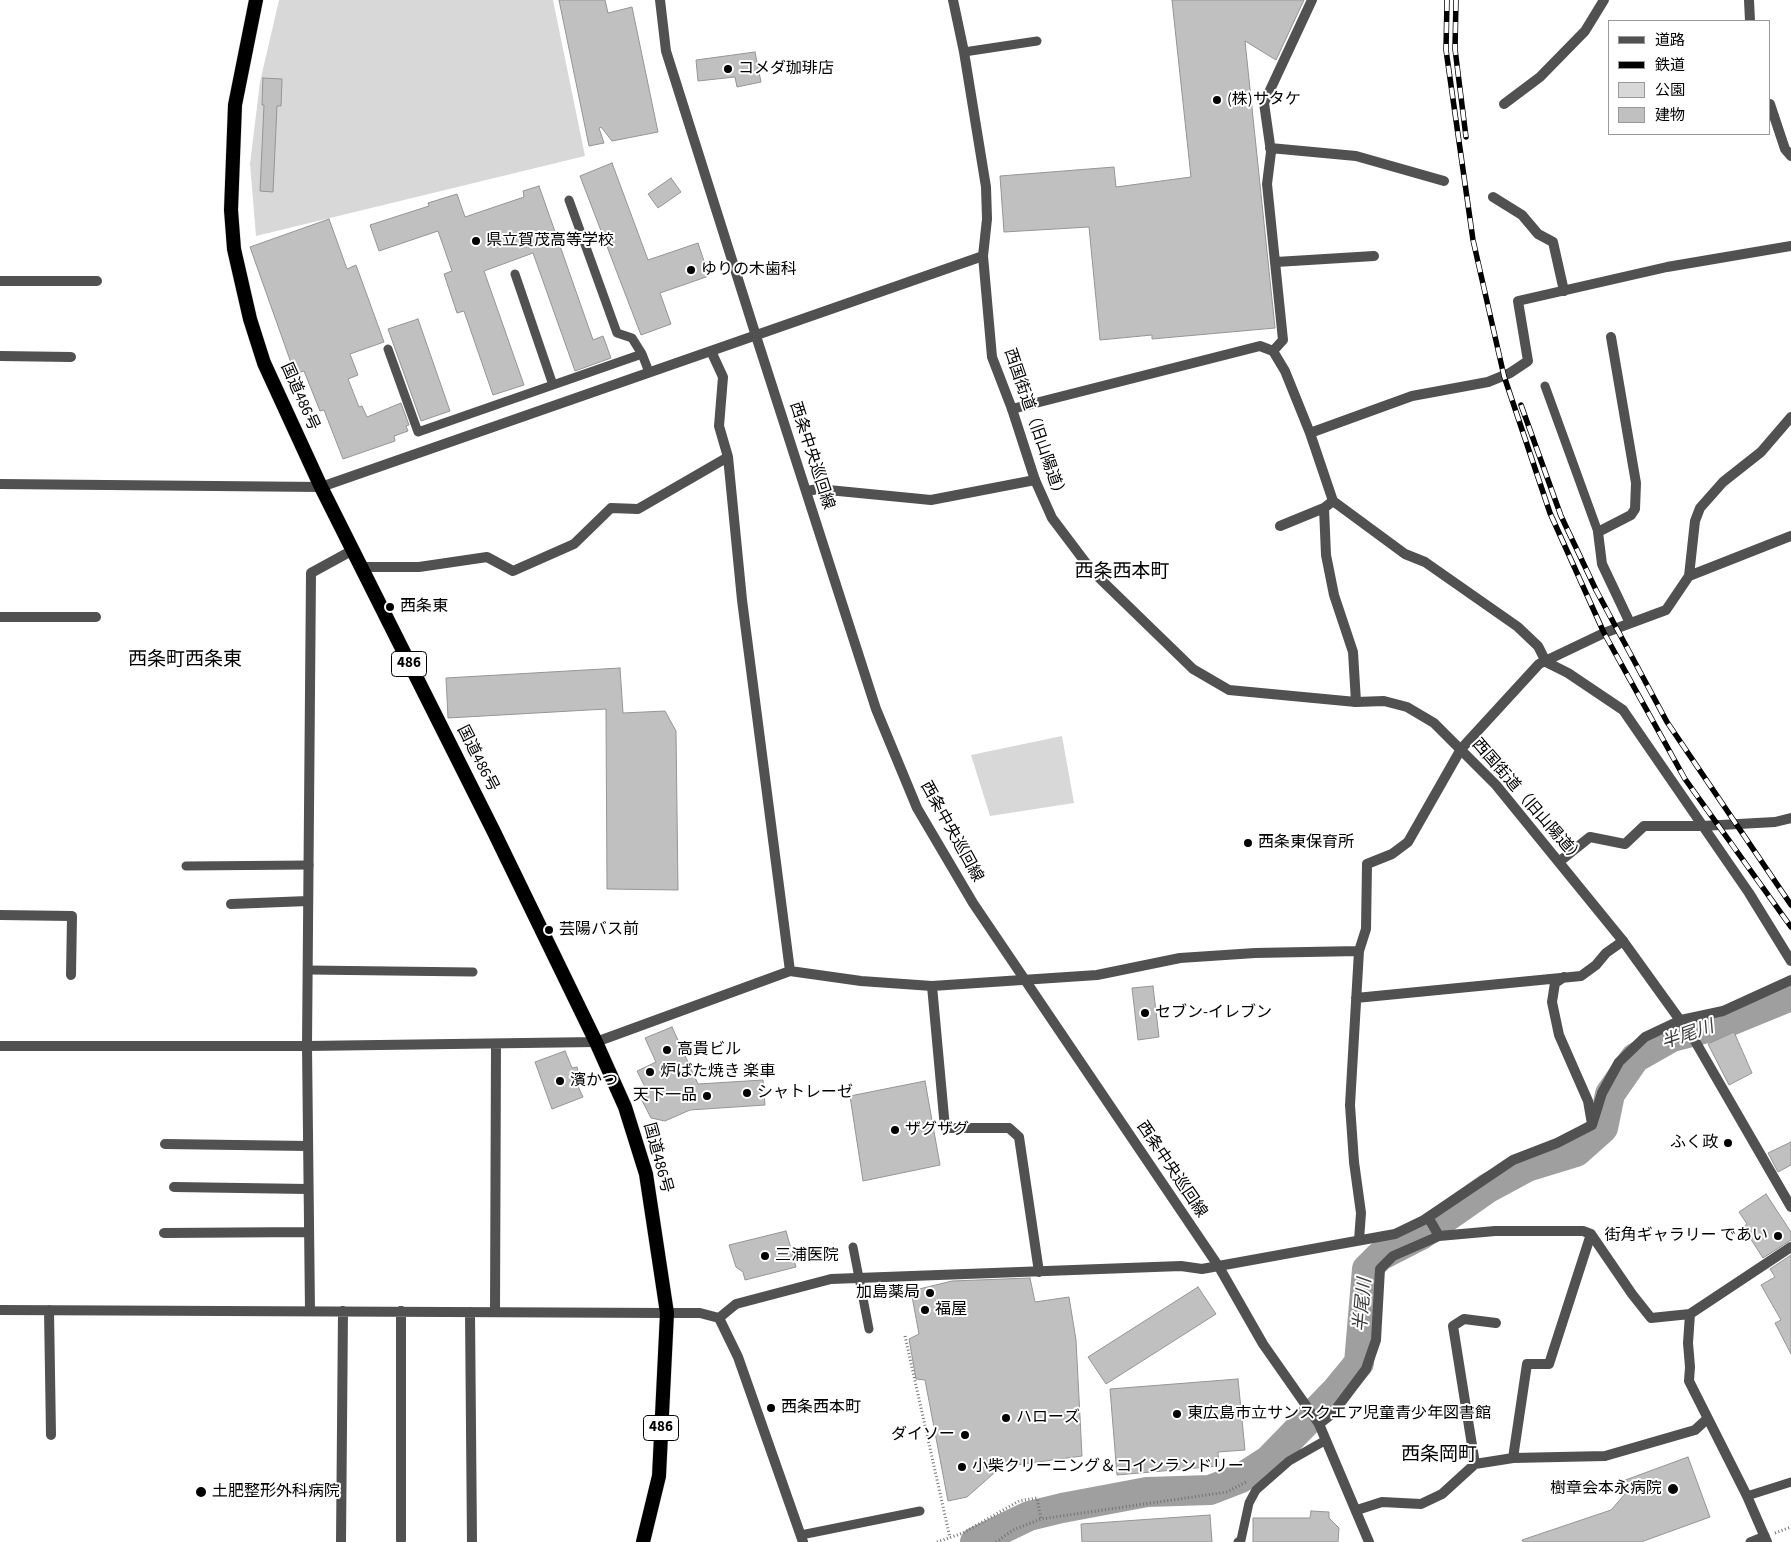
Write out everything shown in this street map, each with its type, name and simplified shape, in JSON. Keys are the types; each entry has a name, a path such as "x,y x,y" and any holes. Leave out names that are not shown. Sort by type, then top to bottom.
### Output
{"highway":[{"name":"国道486号","path":"256,0 235,105 231,168 234,249 250,319 264,363 360,567 493,830 596,1042 625,1107 646,1174 667,1313 659,1476 644,1542"}],"street":[{"name":"西条中央巡回線","path":"660,0 666,51 756,336 808,491 876,709 917,808 973,903 1219,1267 1263,1344 1319,1424 1369,1542"},
{"name":"西国街道（旧山陽道）","path":"953,0 964,52 986,187 987,219 983,256 992,357 1012,409 1035,480 1052,518 1092,571 1193,669 1229,690 1356,702 1384,701 1407,707 1434,723 1462,749 1496,785 1560,861 1624,941 1681,1020 1791,1207"},
{"path":"1273,351 1283,340 1267,184 1270,148 1264,103 1312,0"},
{"path":"1504,104 1540,77 1585,32 1604,0"},
{"path":"1749,0 1750,20"},
{"path":"1771,107 1785,149 1791,156"},
{"path":"1270,148 1356,156 1444,181"},
{"path":"1493,198 1522,215 1538,234 1553,242 1564,291"},
{"path":"1310,433 1412,396 1488,382 1510,373 1528,361 1518,301 1667,267 1791,246"},
{"path":"0,484 321,487 983,256"},
{"path":"1276,262 1374,256"},
{"path":"0,281 97,282"},
{"path":"1612,337 1636,483 1635,509 1631,515 1598,532 1602,564 1630,623"},
{"path":"1012,409 1260,346 1273,351 1285,371 1310,433 1333,501 1405,554 1425,562 1518,627 1538,646 1546,662 1623,710 1749,893 1791,961"},
{"path":"711,351 723,377 719,426 728,457 742,600 790,971"},
{"path":"0,356 71,357"},
{"path":"1359,1240 1361,1213 1354,1162 1350,1105 1359,951 1366,929 1368,864 1392,854 1408,842 1462,749 1539,664 1630,623 1666,610 1689,576 1695,521 1700,508 1723,482 1761,452 1791,417"},
{"path":"360,567 419,567 487,557 513,571 574,544 611,508 638,509 728,457"},
{"path":"808,491 818,489 930,500 1035,480"},
{"path":"1280,526 1324,508 1333,501"},
{"path":"1324,508 1326,555 1334,594 1353,652 1356,702"},
{"path":"1689,576 1791,536"},
{"path":"310,1311 307,1046 311,572 353,550"},
{"path":"0,617 96,617"},
{"path":"1560,861 1590,837 1625,844 1644,826 1702,826 1775,822 1791,818"},
{"path":"231,904 308,901"},
{"path":"0,915 72,916 71,975"},
{"path":"1356,998 1581,976 1596,966 1606,953 1624,941"},
{"path":"0,1046 307,1046 596,1042 790,971 860,981 932,986 1097,975 1180,958 1255,953 1359,951"},
{"path":"1564,977 1555,983 1552,1002 1558,1035 1588,1101 1592,1125"},
{"path":"719,1318 736,1304 831,1279 860,1276 1039,1272 1181,1266 1202,1269 1396,1234 1428,1218 1512,1160 1557,1143 1592,1125 1602,1093 1619,1062 1645,1037 1681,1020 1723,1011 1791,980"},
{"path":"932,986 945,1128 1009,1128 1019,1137 1039,1272"},
{"path":"495,1312 496,1044"},
{"path":"165,1144 308,1146"},
{"path":"174,1187 308,1189"},
{"path":"1428,1218 1439,1236"},
{"path":"1319,1424 1333,1413 1366,1369 1376,1340 1380,1269 1393,1256 1439,1236 1495,1231 1583,1230 1591,1234 1632,1294 1651,1318 1690,1314 1791,1247"},
{"path":"164,1233 309,1232"},
{"path":"1513,1458 1527,1364 1549,1364 1591,1234"},
{"path":"0,1310 700,1313 719,1318 738,1357 802,1538"},
{"path":"49,1310 51,1435"},
{"path":"341,1542 343,1311"},
{"path":"401,1540 402,1311"},
{"path":"470,1312 472,1542"},
{"path":"1690,1314 1688,1343 1689,1381 1747,1496 1766,1539"},
{"path":"1475,1464 1453,1326 1464,1320 1496,1323"},
{"path":"1357,1510 1382,1502 1421,1504 1442,1494 1475,1464 1513,1458 1606,1456 1695,1430 1707,1419"}],"lane":[{"path":"964,52 1037,41"},
{"path":"569,200 617,333 632,338 642,354 649,372"},
{"path":"515,274 553,385"},
{"path":"388,349 418,432 642,354"},
{"path":"1545,386 1598,532"},
{"path":"186,866 309,865"},
{"path":"308,970 473,972"},
{"path":"853,1247 870,1329"},
{"path":"1238,1542 1241,1540 1249,1503 1256,1490 1289,1461 1326,1440"},
{"path":"1747,1496 1791,1482"},
{"path":"802,1538 920,1511"},
{"path":"1750,1542 1766,1539"}],"path":[{"path":"905,1336 950,1538"},
{"path":"996,1542 1013,1530 1040,1519 1227,1492 1251,1478"},
{"path":"937,1542 963,1533 1019,1500 1037,1498 1040,1519"}],"green space":[{"path":"279,0 553,0 585,156 256,236 250,164 260,82"},
{"path":"1062,736 1074,803 990,816 971,755"}],"building":[{"path":"559,0 605,0 608,13 632,7 658,132 612,141 601,127 599,128 604,143 589,146"},
{"name":"(株)サタケ","path":"1172,0 1304,0 1276,60 1245,41 1275,328 1152,339 1152,335 1100,340 1089,227 1004,232 1000,176 1114,167 1116,187 1191,177"},
{"name":"コメダ珈琲店","path":"755,52 761,82 737,87 735,77 698,81 696,60"},
{"path":"263,78 282,79 281,106 277,106 273,192 260,191 264,105 262,105"},
{"path":"612,163 648,260 698,243 709,276 660,293 671,324 641,335 580,176"},
{"path":"671,178 681,192 658,208 648,194"},
{"path":"539,186 593,340 603,336 611,358 575,371 533,253 484,271 524,385 493,395 464,311 457,313 444,274 452,271 438,231 379,251 370,225 429,206 428,203 457,194 465,217 524,197 523,191"},
{"path":"329,219 347,269 356,265 384,342 350,354 358,375 348,379 359,407 362,406 367,417 401,403 409,425 406,426 408,431 394,436 395,441 343,459 324,410 320,411 304,371 295,374 250,247"},
{"path":"418,319 450,411 421,421 388,329"},
{"path":"620,668 623,713 665,711 676,731 678,890 607,889 606,709 448,718 446,678"},
{"name":"セブン-イレブン","path":"1153,986 1159,1037 1138,1040 1132,988"},
{"path":"672,1027 698,1084 763,1080 765,1105 690,1110 665,1121 651,1118 637,1091 645,1087 637,1071 656,1062 645,1038"},
{"path":"1734,1032 1752,1073 1729,1085 1708,1044"},
{"name":"濱かつ","path":"565,1051 572,1068 577,1067 581,1080 576,1082 583,1097 552,1109 535,1062"},
{"name":"ザグザグ","path":"925,1081 940,1165 863,1181 850,1096"},
{"path":"1791,1142 1791,1165 1778,1172 1768,1153"},
{"path":"1766,1194 1791,1232 1791,1240 1763,1258 1743,1227 1747,1224 1739,1212"},
{"name":"三浦医院","path":"786,1231 796,1267 745,1280 743,1272 736,1267 729,1245"},
{"path":"1791,1255 1791,1354 1775,1323 1781,1320 1761,1285 1775,1277 1770,1269"},
{"name":"ハローズ","path":"1030,1278 1035,1302 1069,1297 1076,1340 1082,1456 1001,1467 967,1497 948,1501 925,1380 916,1379 909,1339 919,1334 911,1291 952,1281"},
{"path":"1198,1287 1216,1314 1106,1384 1088,1357"},
{"path":"1238,1379 1245,1450 1218,1452 1219,1466 1117,1475 1110,1389"},
{"path":"1688,1457 1710,1517 1641,1542 1523,1542 1522,1540 1611,1510 1625,1494 1620,1482"},
{"path":"1311,1511 1329,1512 1329,1518 1339,1528 1338,1542 1253,1542 1253,1518 1310,1518"},
{"path":"1210,1515 1212,1542 1082,1542 1081,1524"}],"waterway":[{"name":"半尾川","path":"975,1542 1029,1516 1062,1508 1147,1492 1210,1490 1241,1478 1269,1460 1336,1391 1359,1363 1367,1269 1380,1256 1421,1235 1488,1188 1527,1167 1576,1152 1603,1128 1610,1094 1635,1058 1672,1037 1723,1024 1791,996"}],"railway":[{"path":"1447,0 1446,50 1473,240 1504,376 1550,513 1604,633 1685,779 1791,927"},
{"path":"1456,0 1455,49 1466,137"},
{"path":"1521,405 1561,516 1596,590 1667,722 1791,905"}],"place":[{"name":"コメダ珈琲店","path":"728,69"},
{"name":"(株)サタケ","path":"1217,100"},
{"name":"県立賀茂高等学校","path":"476,241"},
{"name":"ゆりの木歯科","path":"691,270"},
{"name":"西条東","path":"390,607"},
{"name":"西条東保育所","path":"1248,843"},
{"name":"芸陽バス前","path":"549,930"},
{"name":"セブン-イレブン","path":"1145,1013"},
{"name":"高貴ビル","path":"667,1050"},
{"name":"炉ばた焼き 楽車","path":"650,1072"},
{"name":"濱かつ","path":"560,1081"},
{"name":"シャトレーゼ","path":"747,1093"},
{"name":"天下一品","path":"707,1096"},
{"name":"ザグザグ","path":"895,1130"},
{"name":"ふく政","path":"1728,1143"},
{"name":"街角ギャラリー であい","path":"1778,1236"},
{"name":"三浦医院","path":"765,1256"},
{"name":"加島薬局","path":"930,1293"},
{"name":"福屋","path":"925,1310"},
{"name":"西条西本町","path":"771,1408"},
{"name":"東広島市立サンスクエア児童青少年図書館","path":"1177,1414"},
{"name":"ハローズ","path":"1006,1418"},
{"name":"ダイソー","path":"965,1435"},
{"name":"小柴クリーニング＆コインランドリー","path":"962,1467"},
{"name":"樹章会本永病院","path":"1673,1489"},
{"name":"土肥整形外科病院","path":"201,1492"}],"district":[{"name":"西条西本町","path":"1122,573"},
{"name":"西条町西条東","path":"185,661"},
{"name":"西条岡町","path":"1439,1456"}]}
